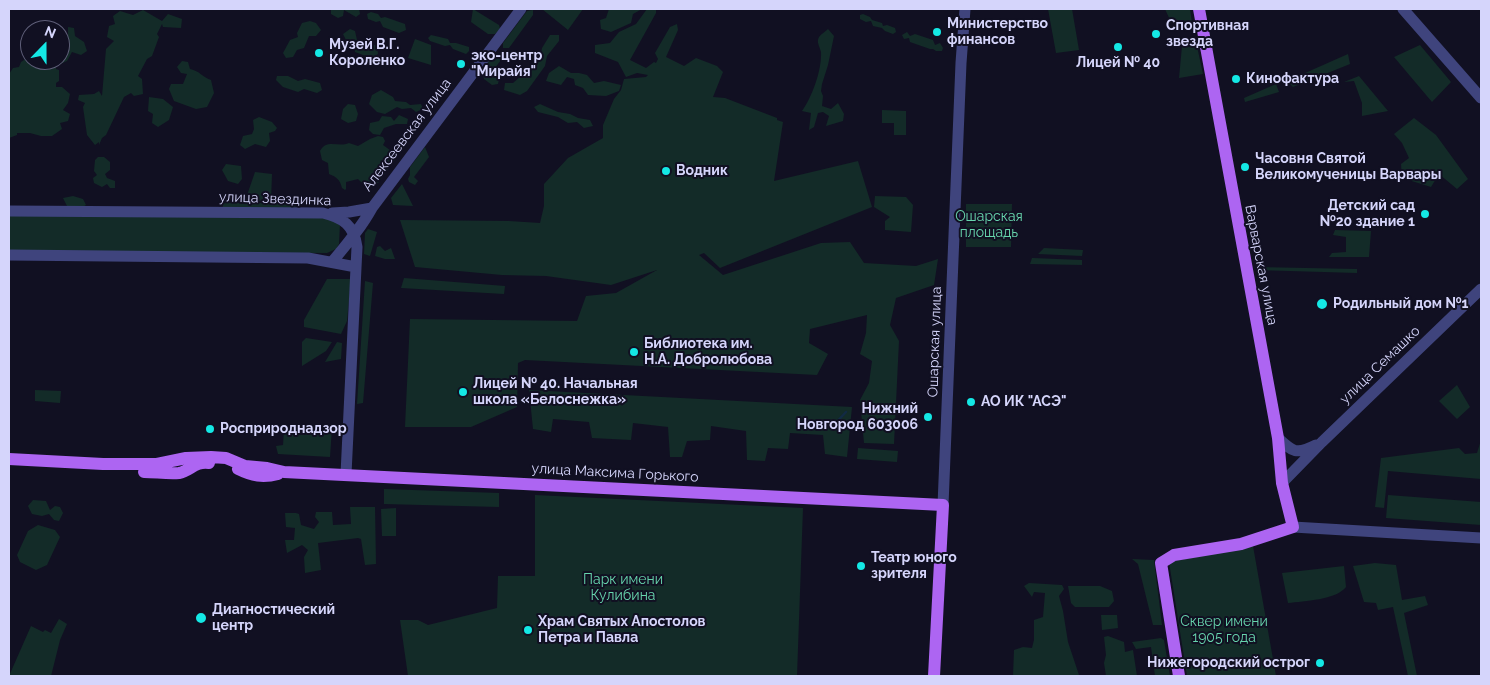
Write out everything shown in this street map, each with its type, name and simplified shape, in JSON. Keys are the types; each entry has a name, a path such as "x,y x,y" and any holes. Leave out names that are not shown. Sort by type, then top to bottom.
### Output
{"main road":[{"name":"Варварская улица","path":"1199,9 1278,438 1282,483 1293,527"},
{"name":"улица Максима Горького","path":"9,459 103,464 157,464 186,458 211,457 226,458 245,466 284,472 944,505"},
{"name":"улица Максима Горького","path":"9,466 178,473 204,462 235,468 254,476 270,476 284,472"},
{"name":"Ошарская улица","path":"934,676 944,505"},
{"path":"1179,676 1161,563 1174,555 1241,544 1293,527"}],"street":[{"name":"Алексеевская улица","path":"354,236 372,208 521,9"},
{"name":"Ошарская улица","path":"944,505 964,9"},
{"path":"1403,9 1481,98"},
{"path":"323,213 349,212 372,208"},
{"name":"улица Звездинка","path":"9,211 323,213 343,220 354,236"},
{"path":"332,262 354,236"},
{"path":"346,474 357,247 354,236"},
{"path":"9,255 308,258 356,267"},
{"name":"улица Семашко","path":"1282,483 1481,289"},
{"name":"улица Семашко","path":"1278,438 1294,451 1306,450 1322,442"},
{"path":"1293,527 1481,538"}],"green space":[{"path":"331,9 359,9 360,14 356,17 344,10 343,16 338,18 331,14"},
{"path":"473,9 499,25 500,29 495,34 488,34 471,22"},
{"path":"542,9 583,9 568,30"},
{"path":"609,9 642,9 633,14 631,23 611,32 601,29 600,20 606,18"},
{"path":"647,9 656,9 656,13 630,60 646,68 654,62 656,63 658,59 655,53 670,27 677,24 678,30 666,57 684,66 696,58 717,66 723,72 713,97 725,98 783,122 774,181 858,161 872,207 720,268 704,253 699,255 723,275 821,243 850,242 864,263 916,266 938,259 934,285 896,298 890,325 899,341 894,444 864,443 860,400 869,383 872,361 860,354 866,333 867,315 810,329 809,343 828,354 817,375 525,360 518,363 517,407 471,427 405,427 410,319 577,321 586,296 616,293 657,270 611,285 546,276 502,275 415,267 400,220 540,223 544,206 544,184 568,158 603,138 603,125 614,99 621,90 624,79 646,77 648,75 637,73 626,77 618,62 595,53 595,45 610,43 619,32 636,24"},
{"path":"1048,9 1072,9 1079,50 1056,53"},
{"path":"1165,9 1190,9 1192,23 1170,20"},
{"path":"143,10 162,21 168,14 182,19 181,28 163,27 162,24 157,34 159,37 152,56 147,59 138,76 142,79 143,94 134,96 131,93 124,97 106,135 102,138 99,145 99,142 95,145 87,135 83,107 85,103 78,100 79,95 94,94 99,91 102,96 106,49 114,41 107,37 109,26 115,24 113,16 120,11 133,15"},
{"path":"533,10 533,15 509,48 503,48 503,43 527,11"},
{"path":"371,12 378,14 381,18 385,17 405,24 406,30 399,33 383,27 380,21 376,22 368,19 367,14"},
{"path":"863,14 872,20 882,23 883,26 887,25 895,28 896,32 893,34 873,26 871,21 866,22 860,19 860,15"},
{"path":"310,21 316,23 321,30 316,36 309,36 304,48 297,50 293,57 286,58 283,53 290,40 298,37 297,33 302,23"},
{"path":"70,27 74,28 75,36 84,42 87,51 81,55 72,52 70,56"},
{"path":"350,29 355,31 357,40 377,46 378,54 371,58 355,52 353,42 346,40 343,34"},
{"path":"828,29 834,36 822,84 822,106 831,109 838,103 844,114 843,121 826,126 829,116 823,112 818,113 814,127 809,130 811,113 802,111 813,91 818,75 821,52 818,39"},
{"path":"907,32 910,36 915,34 933,40 935,45 940,43 943,48 942,51 936,51 910,42 909,38 904,39 902,35"},
{"path":"431,35 448,39 450,43 469,47 469,51 466,54 453,49 450,45 445,46 430,41 428,38"},
{"path":"550,35 559,35 559,41 547,56 545,66 527,91 520,95 504,90 505,83 513,83 529,69 535,58 541,53"},
{"path":"1195,37 1203,74 1179,78 1182,46 1185,40"},
{"path":"415,39 431,45 431,65 408,58"},
{"path":"1420,45 1451,82 1432,102 1394,57"},
{"path":"501,53 501,60 491,73 499,79 498,84 492,85 484,79 482,69 494,54"},
{"path":"1348,54 1350,64 1293,87 1287,81"},
{"path":"182,61 188,62 190,69 211,80 214,93 207,107 196,109 174,101 169,89 171,84 183,84 187,74 181,73 177,67"},
{"path":"20,64 20,70 59,70 59,81 56,83 56,87 62,87 70,94 68,103 63,110 70,114 68,121 60,123 62,129 52,136 17,133 17,135 9,138 9,74 13,68 19,67"},
{"path":"559,66 571,73 587,75 594,83 604,81 621,85 619,91 606,96 588,95 583,88 575,85 574,79 567,77 561,85 546,81 549,73"},
{"path":"277,76 288,76 298,81 305,79 320,83 322,90 317,93 304,89 298,92 283,87 276,80"},
{"path":"1359,76 1388,111 1362,116 1362,103 1354,81 1344,82"},
{"path":"1276,84 1279,92 1245,102 1244,98"},
{"path":"381,90 393,97 395,101 406,102 410,105 421,104 423,109 416,112 411,108 402,109 397,107 385,114 377,112 369,104 372,95"},
{"path":"149,97 163,99 173,107 169,120 158,127 152,123 153,114 148,111"},
{"path":"348,104 355,105 358,114 356,121 348,123 341,119 343,109"},
{"path":"540,104 558,112 590,120 593,126 584,128 577,122 568,123 558,117 538,112 534,107"},
{"path":"882,110 906,111 906,135 894,135 894,123 882,123"},
{"path":"399,115 408,119 407,124 396,124 384,128 380,135 373,134 369,130 370,123 379,121 382,116 391,117 394,121"},
{"path":"259,117 272,122 277,128 269,133 270,141 266,147 255,144 245,149 240,145 243,136 252,134 254,129 253,120"},
{"path":"1414,118 1436,135 1468,179 1457,189 1439,174 1431,187 1402,178 1401,164 1409,158 1402,143 1394,134"},
{"path":"378,136 383,137 385,141 383,145 398,156 378,183 374,185 366,181 362,183 358,179 346,182 345,190 338,179 329,174 328,163 322,160 320,151 329,144 341,145 349,143 358,146"},
{"path":"425,147 429,157 414,177 418,181 415,185 409,182 408,179 410,167"},
{"path":"98,157 104,157 110,162 110,170 105,174 107,178 115,181 115,188 110,188 107,184 102,187 94,183 93,178 97,175 94,171 95,160"},
{"path":"226,164 241,166 242,179 238,184 228,181 222,170"},
{"path":"255,172 272,174 271,201 245,201"},
{"path":"402,184 413,206 393,205 391,198"},
{"path":"73,196 83,199 86,205 81,208 67,206 63,198"},
{"path":"875,196 906,197 913,205 911,232 885,230 885,221 890,217 874,207"},
{"path":"293,203 296,206 293,208 223,209 223,204"},
{"name":"Ошарская площадь","path":"966,204 1012,204 1011,247 966,247"},
{"path":"9,214 332,217 340,224 339,244 336,249 327,253 9,252"},
{"path":"368,229 377,232 370,256 364,254 365,233"},
{"path":"1335,230 1371,231 1369,257 1329,257 1332,253 1346,252 1346,237 1333,235"},
{"path":"380,246 385,251 391,248 395,259 375,256 377,247"},
{"path":"1044,248 1083,250 1082,256 1038,254"},
{"path":"1032,258 1082,260 1082,265 1030,264"},
{"path":"1256,267 1357,269 1357,273 1256,270"},
{"path":"404,278 505,286 504,294 401,288"},
{"path":"327,279 351,279 347,321 341,334 304,327 304,320"},
{"path":"365,281 373,283 363,403 357,404"},
{"path":"306,338 332,342 326,351 302,366 302,342"},
{"path":"337,342 342,343 341,359 325,362"},
{"path":"1457,385 1470,407 1457,419 1439,401"},
{"path":"35,390 61,391 60,403 35,401"},
{"path":"529,390 852,407 847,457 825,454 823,435 790,433 788,449 768,448 765,461 747,460 746,431 711,426 710,440 687,441 682,457 670,457 668,427 633,423 631,440 592,438 589,422 553,419 551,432 533,429"},
{"path":"293,424 332,428 330,457 278,454 276,446 283,445 284,430"},
{"path":"1481,440 1481,479 1388,471 1384,508 1375,507 1381,458 1459,448 1465,454 1477,453"},
{"path":"858,448 898,451 897,462 857,459"},
{"path":"384,489 499,493 499,507 384,504"},
{"name":"Парк имени Кулибина","path":"535,495 803,508 797,676 408,676 400,620 418,620 428,625 497,608 498,576 535,576"},
{"path":"1388,495 1481,502 1481,525 1386,518"},
{"path":"33,500 46,501 50,510 55,506 60,507 63,513 59,521 54,520 49,514 42,516 32,514 28,506"},
{"path":"350,507 375,507 376,564 365,565 361,539 318,543 321,570 305,573 304,557 308,550 302,545 287,553 285,540 294,540 295,528 286,527 285,513 299,514 301,525 314,529 319,522 315,517 316,512 332,512 333,525 351,524"},
{"path":"396,508 396,536 382,536 381,509"},
{"path":"38,525 55,530 60,537 47,565 36,570 20,562 17,555 28,531"},
{"name":"Сквер имени 1905 года","path":"1253,546 1276,676 1187,676 1169,562"},
{"path":"1132,559 1154,560 1162,625 1153,625 1138,564"},
{"path":"1375,563 1396,565 1402,600 1425,596 1428,605 1404,613 1417,676 1408,676 1393,607 1378,610 1376,603 1364,602 1353,566"},
{"path":"1344,566 1346,587 1335,595 1288,603 1282,573"},
{"path":"1029,583 1062,585 1064,589 1059,596 1068,642 1079,675 1013,676 1014,650 1023,647 1032,648 1034,620 1043,617 1045,593 1034,592 1032,597 1024,586"},
{"path":"1068,586 1100,586 1112,591 1114,601 1109,607 1075,607 1071,603"},
{"path":"1101,615 1117,615 1118,628 1102,630"},
{"path":"59,619 67,624 60,640 51,676 9,676 31,626 43,632 45,630 51,633"},
{"path":"1108,636 1124,642 1125,652 1133,650 1137,676 1106,676 1104,637"},
{"path":"1161,638 1164,640 1170,676 1155,676 1151,647 1136,649 1132,642"}],"waterway":[{"path":"831,428 846,412"}],"place":[{"name":"Министерство финансов","path":"937,32"},
{"name":"Спортивная звезда","path":"1156,34"},
{"name":"Лицей № 40","path":"1118,47"},
{"name":"Музей В.Г. Короленко","path":"319,53"},
{"name":"эко-центр \"Мирайя\"","path":"461,64"},
{"name":"Кинофактура","path":"1236,79"},
{"name":"Часовня Святой Великомученицы Варвары","path":"1245,167"},
{"name":"Водник","path":"666,171"},
{"name":"Детский сад №20 здание 1","path":"1425,214"},
{"name":"Родильный дом №1","path":"1322,304"},
{"name":"Библиотека им. Н.А. Добролюбова","path":"634,352"},
{"name":"Лицей № 40. Начальная школа «Белоснежка»","path":"463,392"},
{"name":"АО ИК \"АСЭ\"","path":"971,402"},
{"name":"Нижний Новгород 603006","path":"928,417"},
{"name":"Росприроднадзор","path":"210,429"},
{"name":"Театр юного зрителя","path":"861,566"},
{"name":"Диагностический центр","path":"201,618"},
{"name":"Храм Святых Апостолов Петра и Павла","path":"528,630"},
{"name":"Нижегородский острог","path":"1320,663"}]}
